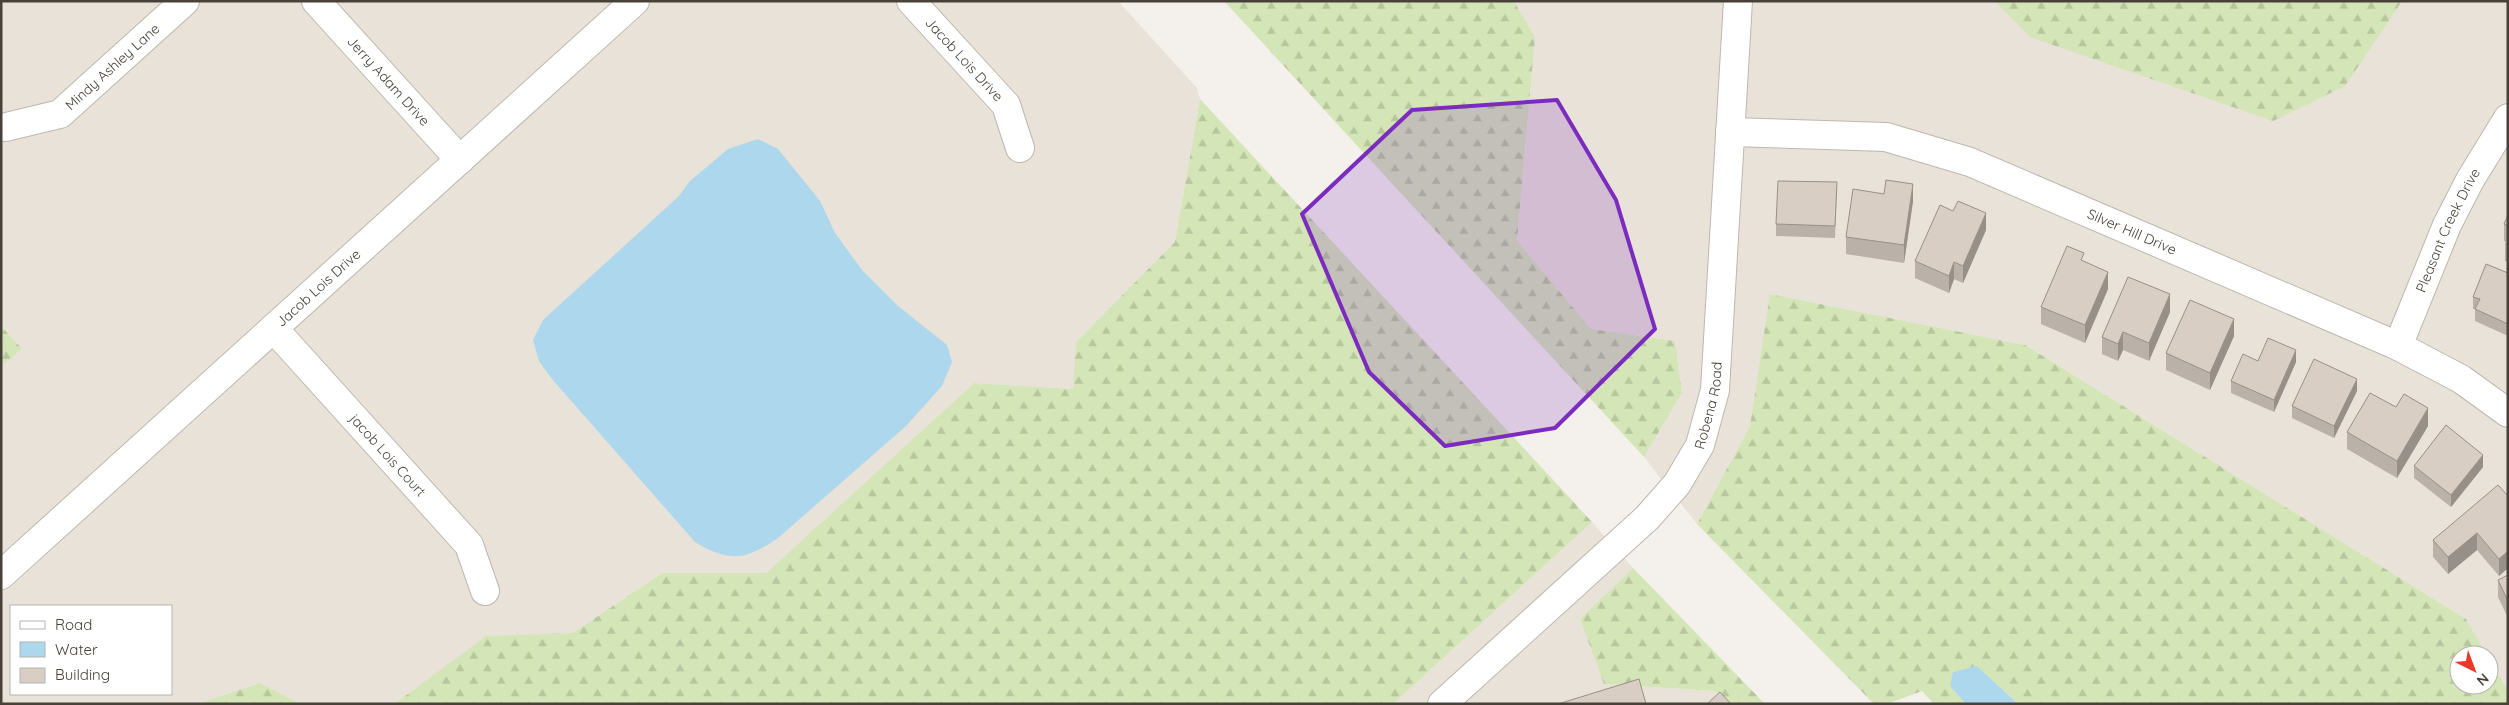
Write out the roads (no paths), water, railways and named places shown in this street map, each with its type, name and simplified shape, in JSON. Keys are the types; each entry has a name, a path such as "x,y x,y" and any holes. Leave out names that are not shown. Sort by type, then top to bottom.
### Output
{"street":[{"name":"Mindy Ashley Lane","path":"6,127 60,114 185,1"},
{"name":"Jerry Adam Drive","path":"316,1 460,160"},
{"name":"Jacob Lois Drive","path":"1,575 635,1"},
{"name":"Jacob Lois Drive","path":"911,1 1006,105 1020,148"},
{"name":"Robena Road","path":"1442,704 1647,518 1677,484 1700,445 1715,390 1738,1"},
{"name":"Pleasant Creek Drive","path":"2398,346 2447,225 2470,180 2508,118"},
{"name":"Silver Hill Drive","path":"1730,132 1886,137 1970,162 2398,346 2462,379 2508,413"},
{"name":"jacob Lois Court","path":"274,329 469,545 485,591"}],"water":[{"path":"758,139 778,149 820,201 835,233 862,270 898,306 947,345 952,362 942,386 906,426 778,538 756,551 737,556 728,556 707,549 695,542 552,379 539,361 533,340 543,320 679,196 690,181 728,149"},
{"path":"1977,666 2018,704 1966,704 1950,686 1953,672"}]}
